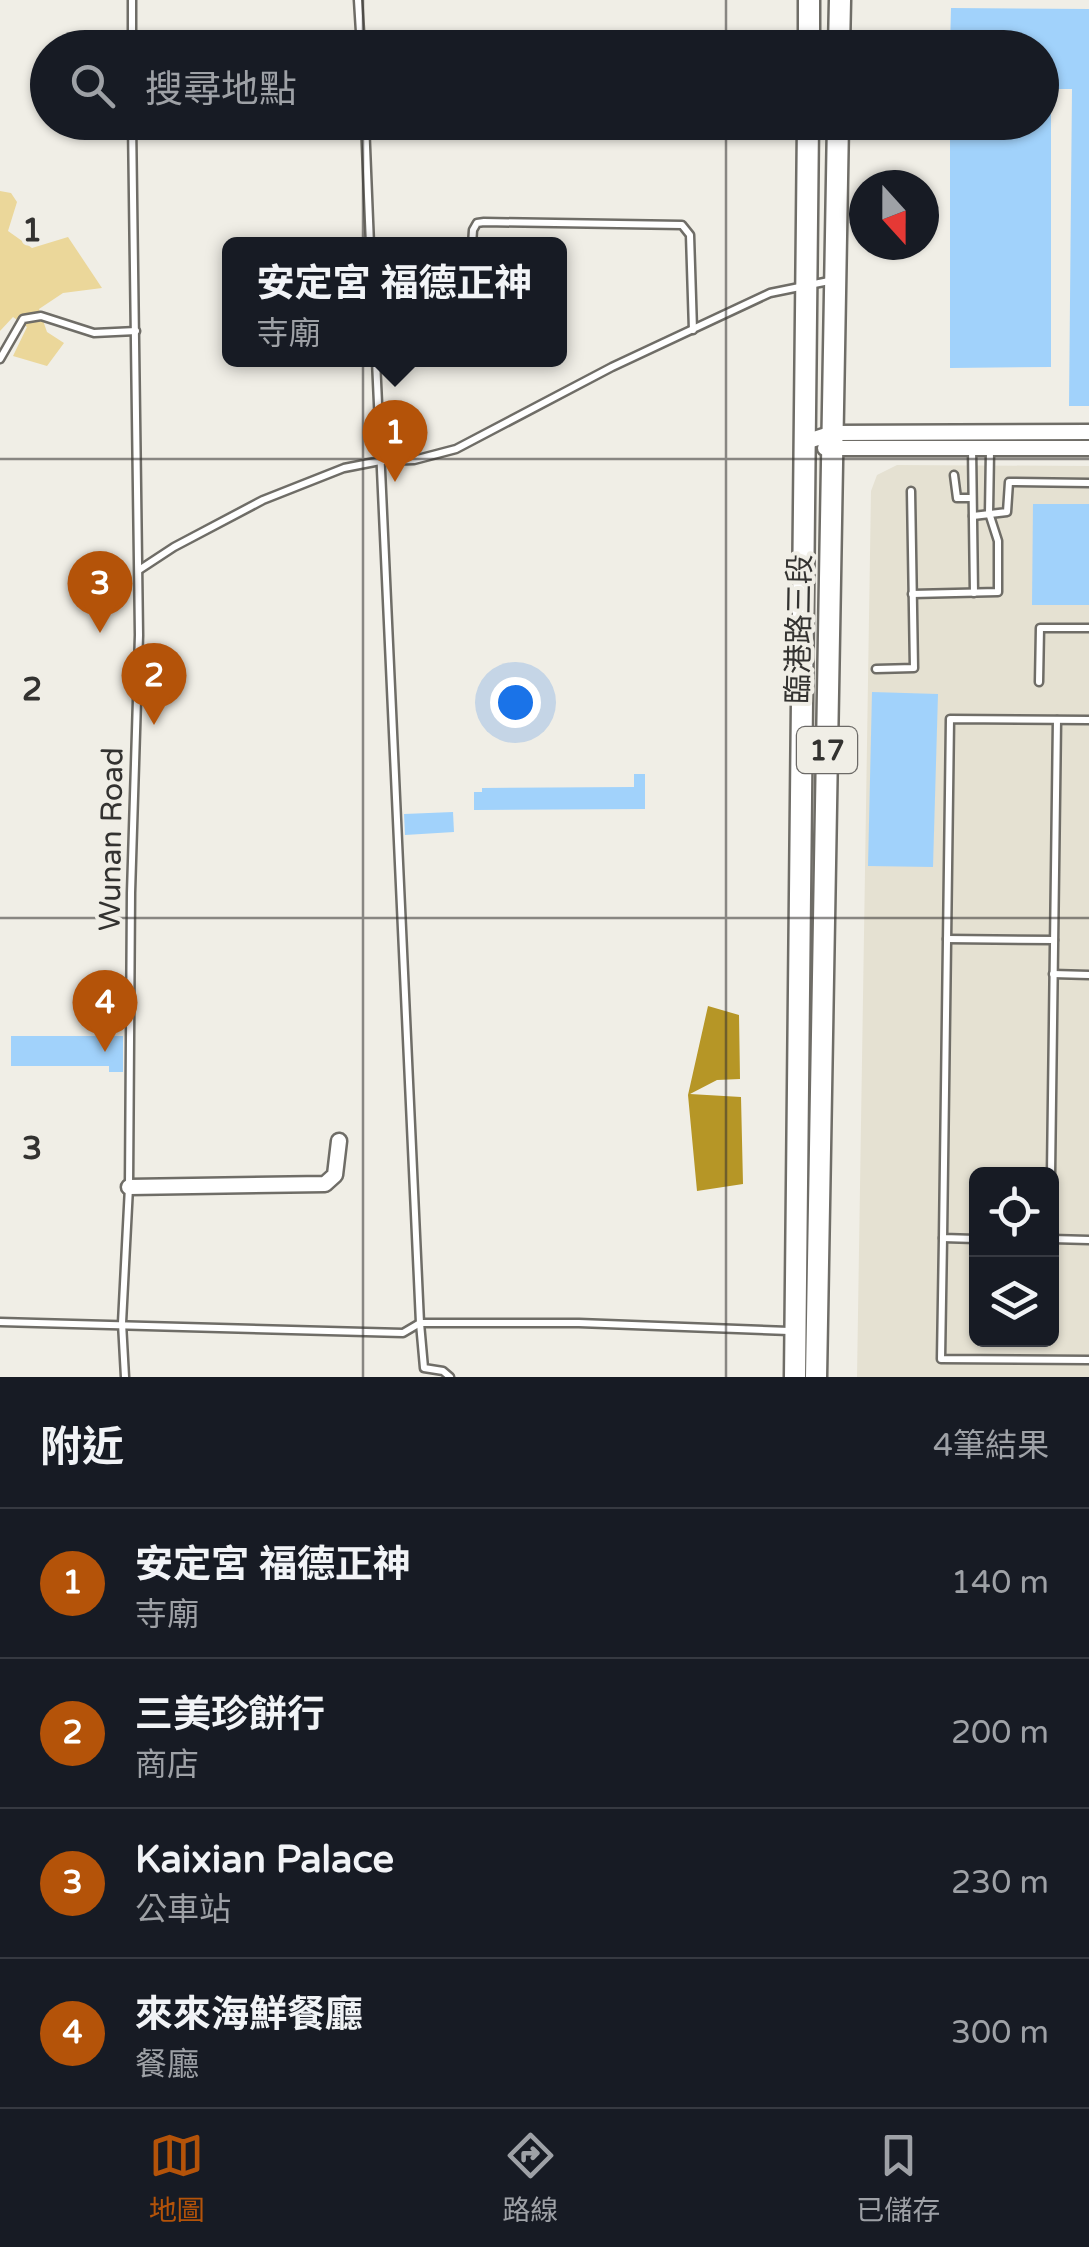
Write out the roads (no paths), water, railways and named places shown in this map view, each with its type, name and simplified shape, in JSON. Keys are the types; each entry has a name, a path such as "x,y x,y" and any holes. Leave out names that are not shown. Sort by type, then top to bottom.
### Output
{"main road":[{"path":"809,0 809,30"},
{"path":"840,0 840,30"},
{"name":"臨港路三段","path":"795,1377 808,140"},
{"name":"臨港路三段","path":"816,1377 838,140"}],"street":[{"path":"832,442 1089,432"},
{"path":"805,442 1089,448"},
{"path":"129,1187 325,1184 334,1176 340,1142"}],"lane":[{"path":"132,0 132,30"},
{"path":"358,0 360,30"},
{"name":"Wunan Road","path":"125,1377 122,1323 129,1187 138,570 132,140"},
{"path":"365,140 370,237"},
{"path":"472,237 472,230 484,222 682,226 690,235 693,330"},
{"path":"138,570 174,546 263,500 344,468 414,460 456,449 612,367 770,293 836,280"},
{"path":"0,359 23,319 41,316 94,333 136,332"},
{"path":"376,367 420,1323 424,1368 443,1371 450,1377"},
{"path":"972,446 974,592"},
{"path":"912,594 998,592 998,541 989,513 990,446"},
{"path":"954,475 957,498 972,498"},
{"path":"972,516 1007,512 1010,482 1089,483"},
{"path":"876,669 914,668 911,492"},
{"path":"1039,682 1040,628 1089,628"},
{"path":"1089,720 950,719 941,1359 1089,1360"},
{"path":"1051,1167 1057,720"},
{"path":"947,940 1054,940"},
{"path":"1054,974 1089,974"},
{"path":"943,1238 969,1238"},
{"path":"1059,1239 1089,1240"},
{"path":"0,1322 403,1332 420,1323 578,1323 796,1332"}],"place":[{"name":"安定宮 福德正神","path":"395,482"},
{"name":"Kaixian Palace","path":"100,633"},
{"name":"三美珍餅行","path":"154,725"},
{"name":"來來海鮮餐廳","path":"105,1052"}]}
